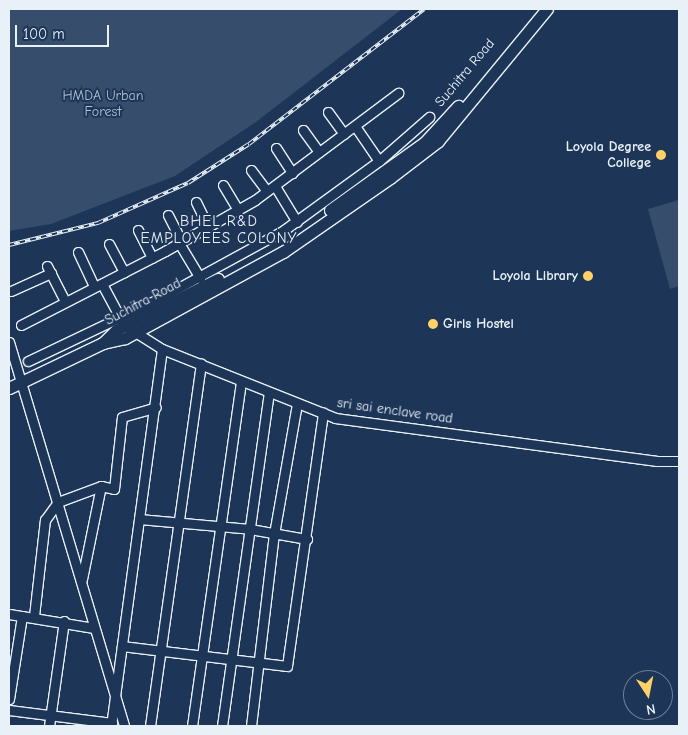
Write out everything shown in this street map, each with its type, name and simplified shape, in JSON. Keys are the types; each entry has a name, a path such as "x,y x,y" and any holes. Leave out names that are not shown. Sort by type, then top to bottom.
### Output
{"main road":[{"name":"Suchitra Road","path":"103,343 135,333 283,252 423,154 538,9"},
{"name":"Suchitra Road","path":"103,343 122,322 276,248 414,150 462,106 547,9"},
{"path":"9,388 103,343"}],"street":[{"path":"21,325 152,258 238,210 292,173 398,93"},
{"path":"328,112 344,134"},
{"path":"28,361 122,322 297,222 379,161 429,117"},
{"path":"355,126 379,161"},
{"path":"302,130 319,152"},
{"path":"276,148 292,173"},
{"path":"251,170 271,188 297,222"},
{"path":"223,185 238,210"},
{"path":"196,202 208,227"},
{"path":"168,215 200,278"},
{"path":"138,230 152,258"},
{"path":"109,244 124,272"},
{"path":"78,252 122,322"},
{"path":"11,291 49,269 65,301"},
{"name":"sri sai enclave road","path":"122,322 135,333 162,349 334,418 517,443 679,461"},
{"path":"9,342 124,726"},
{"path":"9,710 51,715 85,723 111,724 156,407 162,349"},
{"path":"150,726 162,652 201,364"},
{"path":"192,726 200,657 241,380"},
{"path":"222,726 269,392"},
{"path":"250,726 274,534 297,403"},
{"path":"34,616 45,520 58,502 102,486 114,490 122,417 156,407"},
{"path":"122,646 284,667 288,662 307,539 323,413"},
{"path":"82,582 102,486"},
{"path":"139,519 220,528 250,529 307,539"},
{"path":"9,614 34,616 94,628"},
{"path":"9,699 22,616"},
{"path":"50,726 64,621"}],"green space":[{"name":"HMDA Urban Forest","path":"9,9 402,9 256,122 175,176 51,224 9,231"},
{"path":"679,200 679,286 670,289 648,209"}],"railway":[{"path":"9,245 98,223 188,183 249,144 424,9"}],"place":[{"name":"Loyola Degree College","path":"661,155"},
{"name":"Loyola Library","path":"588,276"},
{"name":"Girls Hostel","path":"433,324"}],"district":[{"name":"BHEL R&D EMPLOYEES COLONY","path":"219,230"}]}
